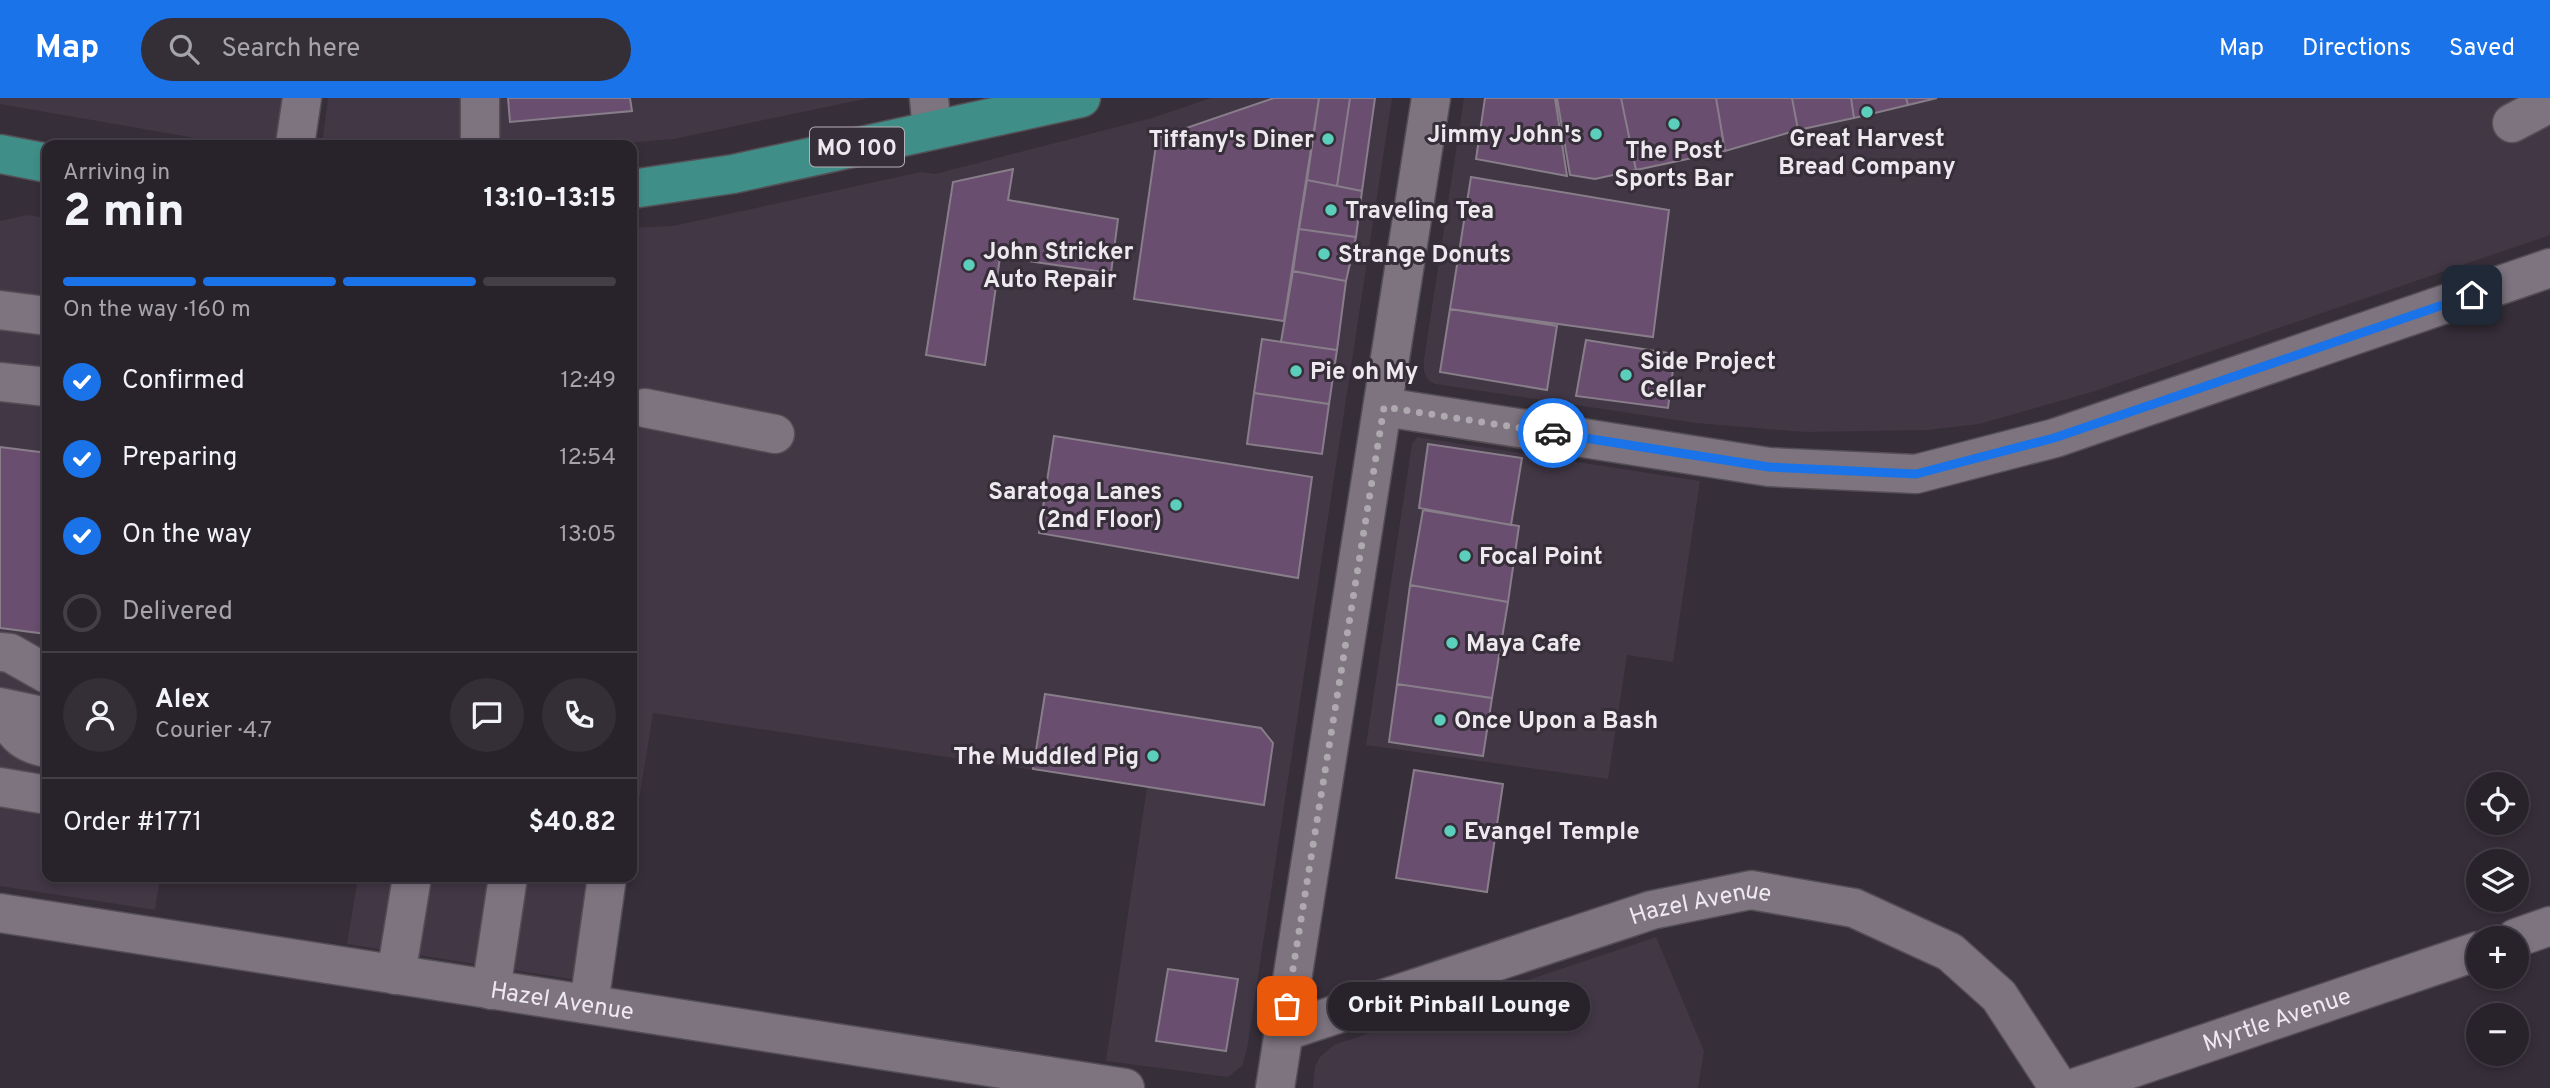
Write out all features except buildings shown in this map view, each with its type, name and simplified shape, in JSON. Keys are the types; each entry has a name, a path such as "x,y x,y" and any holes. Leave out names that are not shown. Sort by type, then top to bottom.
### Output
{"main road":[{"name":"MO 100","path":"637,188 733,174 930,114 1081,98"},
{"path":"0,154 42,162"}],"street":[{"path":"296,140 302,98"},
{"path":"480,98 480,140"},
{"path":"1275,1088 1431,98"},
{"path":"2512,123 2550,103"},
{"path":"1384,407 1769,467 1916,474 2054,438 2550,268"},
{"path":"0,310 42,315"},
{"path":"0,382 42,386"},
{"path":"645,408 775,434"},
{"path":"5,653 42,667"},
{"path":"0,709 42,716"},
{"path":"0,709 12,731 22,740 42,746"},
{"path":"0,787 42,794"},
{"path":"396,975 411,882"},
{"path":"491,990 507,882"},
{"path":"589,1004 606,882"},
{"name":"Hazel Avenue","path":"1283,1032 1652,910 1751,890 1854,908 1951,952 1999,996 2059,1088"},
{"name":"Hazel Avenue","path":"0,913 589,1004 972,1076 1125,1088"},
{"path":"2529,933 2550,926"},
{"name":"Myrtle Avenue","path":"2074,1088 2466,955"}],"shaded area":[{"path":"0,98 288,98 279,140 206,140 0,104"},
{"path":"328,98 869,98 674,139 637,141 323,140"},
{"path":"1211,98 1392,98 1247,1049 1242,1066 1228,1077 1106,1061 1147,787 653,713 637,812 637,228 673,226 921,172 935,174 1152,118"},
{"path":"1464,98 2550,98 2550,235 2092,392 1979,424 1928,430 1805,432 1696,423 1435,384 1428,380 1424,372 1424,359"},
{"path":"27,215 42,217 42,882 159,882 155,910 0,886 0,221"},
{"path":"1417,437 1700,481 1673,662 1627,655 1608,779 1366,745 1412,444"},
{"path":"357,882 625,882 609,985 347,944"},
{"path":"1656,937 1704,1051 1698,1088 1313,1088 1315,1066 1320,1057 1334,1045"}],"way so far":[{"path":"1287,1006 1384,407 1553,433"}],"place":[{"name":"Great Harvest Bread Company","path":"1867,112"},
{"name":"The Post Sports Bar","path":"1674,124"},
{"name":"Jimmy John's","path":"1596,134"},
{"name":"Tiffany's Diner","path":"1328,139"},
{"name":"Traveling Tea","path":"1331,210"},
{"name":"Strange Donuts","path":"1324,254"},
{"name":"John Stricker Auto Repair","path":"969,265"},
{"name":"Pie oh My","path":"1296,371"},
{"name":"Side Project Cellar","path":"1626,375"},
{"name":"Saratoga Lanes (2nd Floor)","path":"1176,505"},
{"name":"Focal Point","path":"1465,556"},
{"name":"Maya Cafe","path":"1452,643"},
{"name":"Once Upon a Bash","path":"1440,720"},
{"name":"The Muddled Pig","path":"1153,756"},
{"name":"Evangel Temple","path":"1450,831"},
{"name":"Orbit Pinball Lounge","path":"1287,1006"}],"route":[{"path":"1553,433 1769,467 1916,474 2054,438 2472,295"}]}
